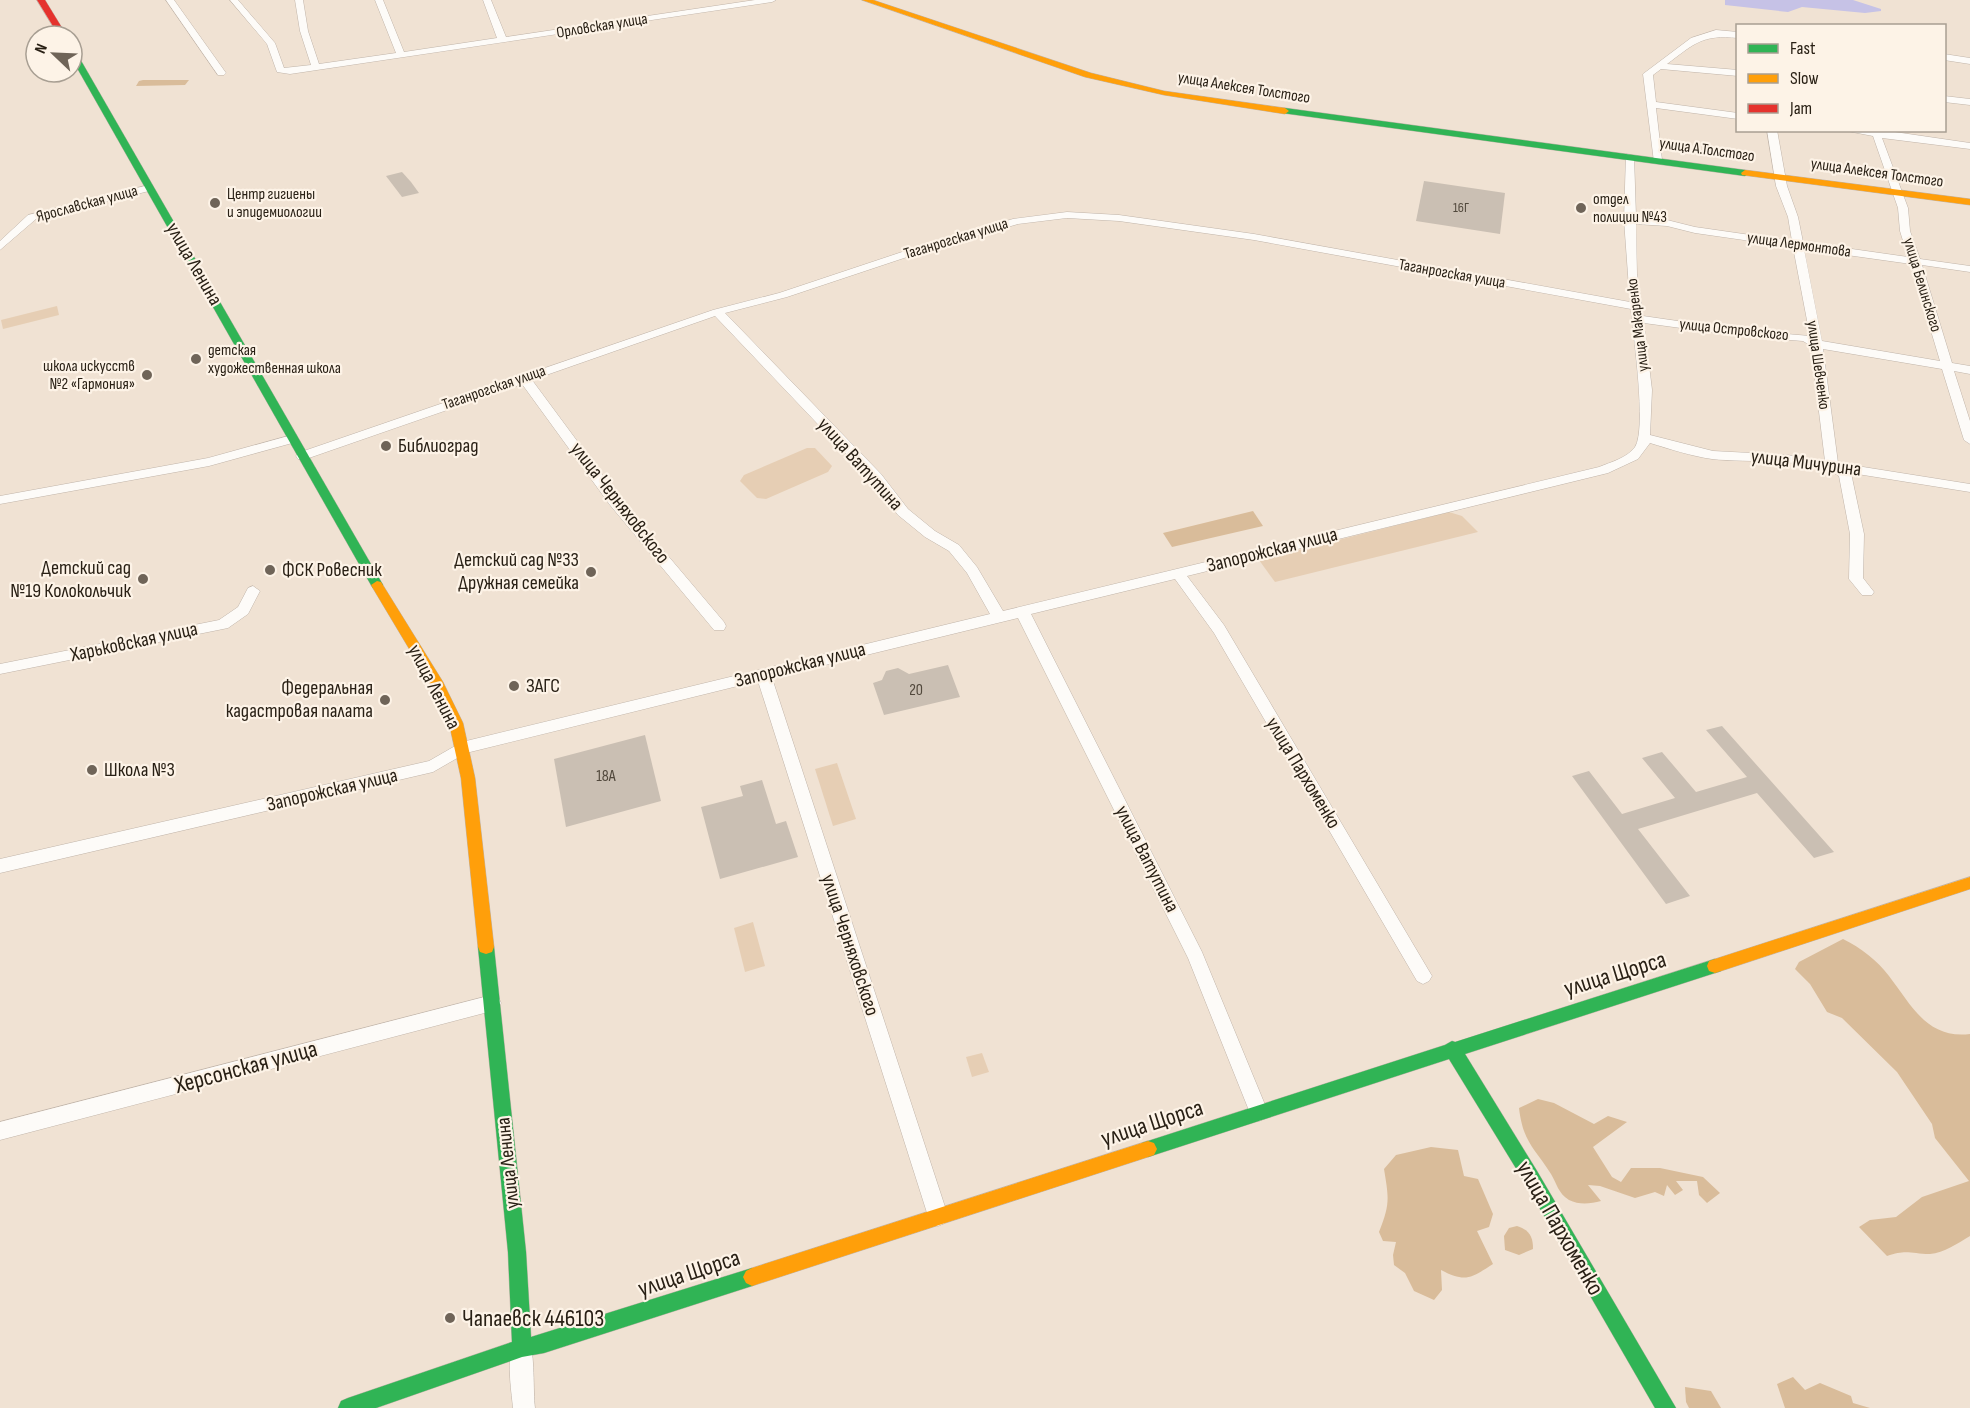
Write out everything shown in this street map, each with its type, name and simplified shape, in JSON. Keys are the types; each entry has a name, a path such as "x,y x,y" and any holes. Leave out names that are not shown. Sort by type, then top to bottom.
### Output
{"street":[{"path":"41,0 56,24"},
{"path":"170,0 221,73"},
{"name":"Орловская улица","path":"234,0 271,43 280,70 503,41 772,0"},
{"path":"299,0 304,31 316,67"},
{"path":"379,0 401,55"},
{"path":"487,0 503,41"},
{"name":"улица Алексея Толстого","path":"866,0 1088,75 1151,90 1286,112 1629,156"},
{"path":"1657,160 1648,74 1684,45 1716,33 1736,35"},
{"path":"1946,57 1970,61"},
{"path":"1658,66 1736,73"},
{"name":"улица Ленина","path":"84,73 198,269 292,439 438,686 456,723 468,778 518,1262 524,1408"},
{"path":"1946,99 1970,102"},
{"path":"1651,104 1736,116"},
{"name":"улица Шевченко","path":"1772,132 1780,176 1793,217 1817,344 1832,465 1845,474 1857,534 1856,579 1868,592"},
{"path":"1877,133 1970,146"},
{"name":"улица Белинского","path":"1877,133 1904,211 1904,227 1917,262 1945,365 1970,440"},
{"name":"улица А.Толстого","path":"1629,156 1780,176"},
{"name":"улица Макаренко","path":"1629,156 1629,220 1635,306 1639,319 1646,390 1644,436"},
{"name":"улица Алексея Толстого","path":"1780,176 1970,202"},
{"name":"Ярославская улица","path":"0,247 32,217 149,188"},
{"name":"Таганрогская улица","path":"302,456 717,312 783,295 924,248 1017,221 1067,214 1119,218 1254,237 1635,306"},
{"name":"улица Лермонтова","path":"1629,220 1667,223 1695,230 1970,269"},
{"name":"улица Ватутина","path":"717,312 876,477 903,513 930,534 954,548 972,570 999,617"},
{"name":"улица Островского","path":"1639,319 1740,333 1805,338 1817,344 1970,370"},
{"name":"улица Черняховского","path":"524,378 615,502 719,626"},
{"name":"Запорожская улица","path":"0,866 433,766 462,747 1603,470 1634,456 1643,445 1644,436"},
{"name":"улица Мичурина","path":"1644,436 1690,451 1713,455 1787,459 1970,488"},
{"path":"0,500 209,462 292,439"},
{"name":"улица Пархоменко","path":"1178,573 1197,602 1219,629 1423,976"},
{"name":"Харьковская улица","path":"0,669 223,624 243,610 253,591"},
{"name":"улица Ватутина","path":"1022,611 1196,957 1259,1112"},
{"name":"улица Черняховского","path":"763,674 938,1216"},
{"name":"улица Щорса","path":"348,1408 522,1348 544,1344 1452,1049 1807,938 1970,883"},
{"name":"Херсонская улица","path":"0,1131 492,1003"},
{"name":"улица Пархоменко","path":"1452,1049 1531,1177 1666,1408"}],"shaded area":[{"path":"1725,0 1853,0 1881,9 1881,11 1865,13 1802,7 1788,12 1725,5"},
{"path":"143,80 189,80 185,85 136,86 139,81"},
{"path":"57,306 59,315 3,329 1,320"},
{"path":"807,448 815,448 832,466 828,472 766,499 757,498 740,481 744,475"},
{"path":"1253,511 1263,526 1172,547 1163,533"},
{"path":"1449,512 1462,516 1478,532 1275,582 1259,560"},
{"path":"837,763 856,819 833,826 815,769"},
{"path":"753,922 765,966 745,972 734,928"},
{"path":"1843,939 1862,950 1879,965 1913,1009 1932,1026 1955,1034 1970,1034 1970,1236 1940,1252 1930,1254 1904,1252 1887,1256 1859,1227 1870,1220 1896,1217 1922,1197 1969,1181 1935,1138 1932,1124 1897,1072 1842,1018 1827,1012 1810,984 1795,969 1799,962"},
{"path":"982,1053 989,1072 972,1077 966,1057"},
{"path":"1538,1099 1554,1103 1594,1124 1608,1116 1627,1122 1593,1147 1612,1177 1621,1182 1631,1168 1660,1168 1703,1177 1720,1193 1707,1203 1699,1195 1697,1181 1676,1181 1683,1190 1675,1195 1667,1185 1664,1196 1655,1192 1635,1198 1600,1186 1588,1185 1601,1201 1585,1204 1569,1200 1560,1191 1523,1129 1519,1108"},
{"path":"1431,1147 1458,1150 1464,1176 1478,1179 1493,1214 1489,1227 1477,1231 1493,1264 1479,1273 1463,1278 1441,1270 1442,1290 1434,1300 1414,1291 1405,1273 1394,1265 1393,1255 1396,1242 1383,1241 1379,1232 1388,1201 1384,1169 1396,1155"},
{"path":"1517,1226 1530,1234 1533,1244 1533,1249 1519,1255 1505,1250 1504,1236 1509,1228"},
{"path":"1793,1377 1805,1390 1820,1383 1851,1396 1853,1403 1870,1408 1785,1408 1777,1384"},
{"path":"1685,1387 1711,1391 1721,1408 1689,1408 1686,1402"}],"building":[{"path":"402,172 419,193 402,197 386,176"},
{"path":"1424,181 1505,193 1500,234 1416,221"},
{"path":"948,665 960,697 884,715 873,683 882,680 886,671 898,668 909,674"},
{"path":"1722,726 1834,852 1814,858 1757,793 1638,829 1690,896 1666,904 1572,776 1589,771 1622,814 1675,798 1642,758 1662,752 1696,792 1747,777 1706,730"},
{"path":"645,735 661,801 566,827 554,759"},
{"path":"762,780 776,824 786,821 798,857 720,879 701,807 743,796 740,786"}],"traffic: fast":[{"path":"84,73 377,585"},
{"path":"1285,111 1745,173"},
{"path":"486,947 517,1252 522,1348"},
{"path":"1148,1149 1715,966"},
{"path":"1452,1049 1531,1177 1666,1408"},
{"path":"348,1408 522,1348 544,1344 752,1277"}],"traffic: slow":[{"path":"866,0 1088,75 1164,93 1285,111"},
{"path":"1745,173 1970,202"},
{"path":"377,585 438,686 456,723 468,778 486,947"},
{"path":"1715,966 1970,883"},
{"path":"752,1277 1148,1149"}],"traffic: jam":[{"path":"41,0 56,24"}],"place":[{"name":"Центр гигиены и эпидемиологии","path":"215,203"},
{"name":"отдел полиции №43","path":"1581,208"},
{"name":"детская художественная школа","path":"196,359"},
{"name":"школа искусств №2 «Гармония»","path":"147,375"},
{"name":"Библиоград","path":"386,446"},
{"name":"ФСК Ровесник","path":"270,570"},
{"name":"Детский сад №33 Дружная семейка","path":"591,572"},
{"name":"Детский сад №19 Колокольчик","path":"143,579"},
{"name":"ЗАГС","path":"514,686"},
{"name":"Федеральная кадастровая палата","path":"385,700"},
{"name":"Школа №3","path":"92,770"},
{"name":"Чапаевск 446103","path":"450,1318"}]}
